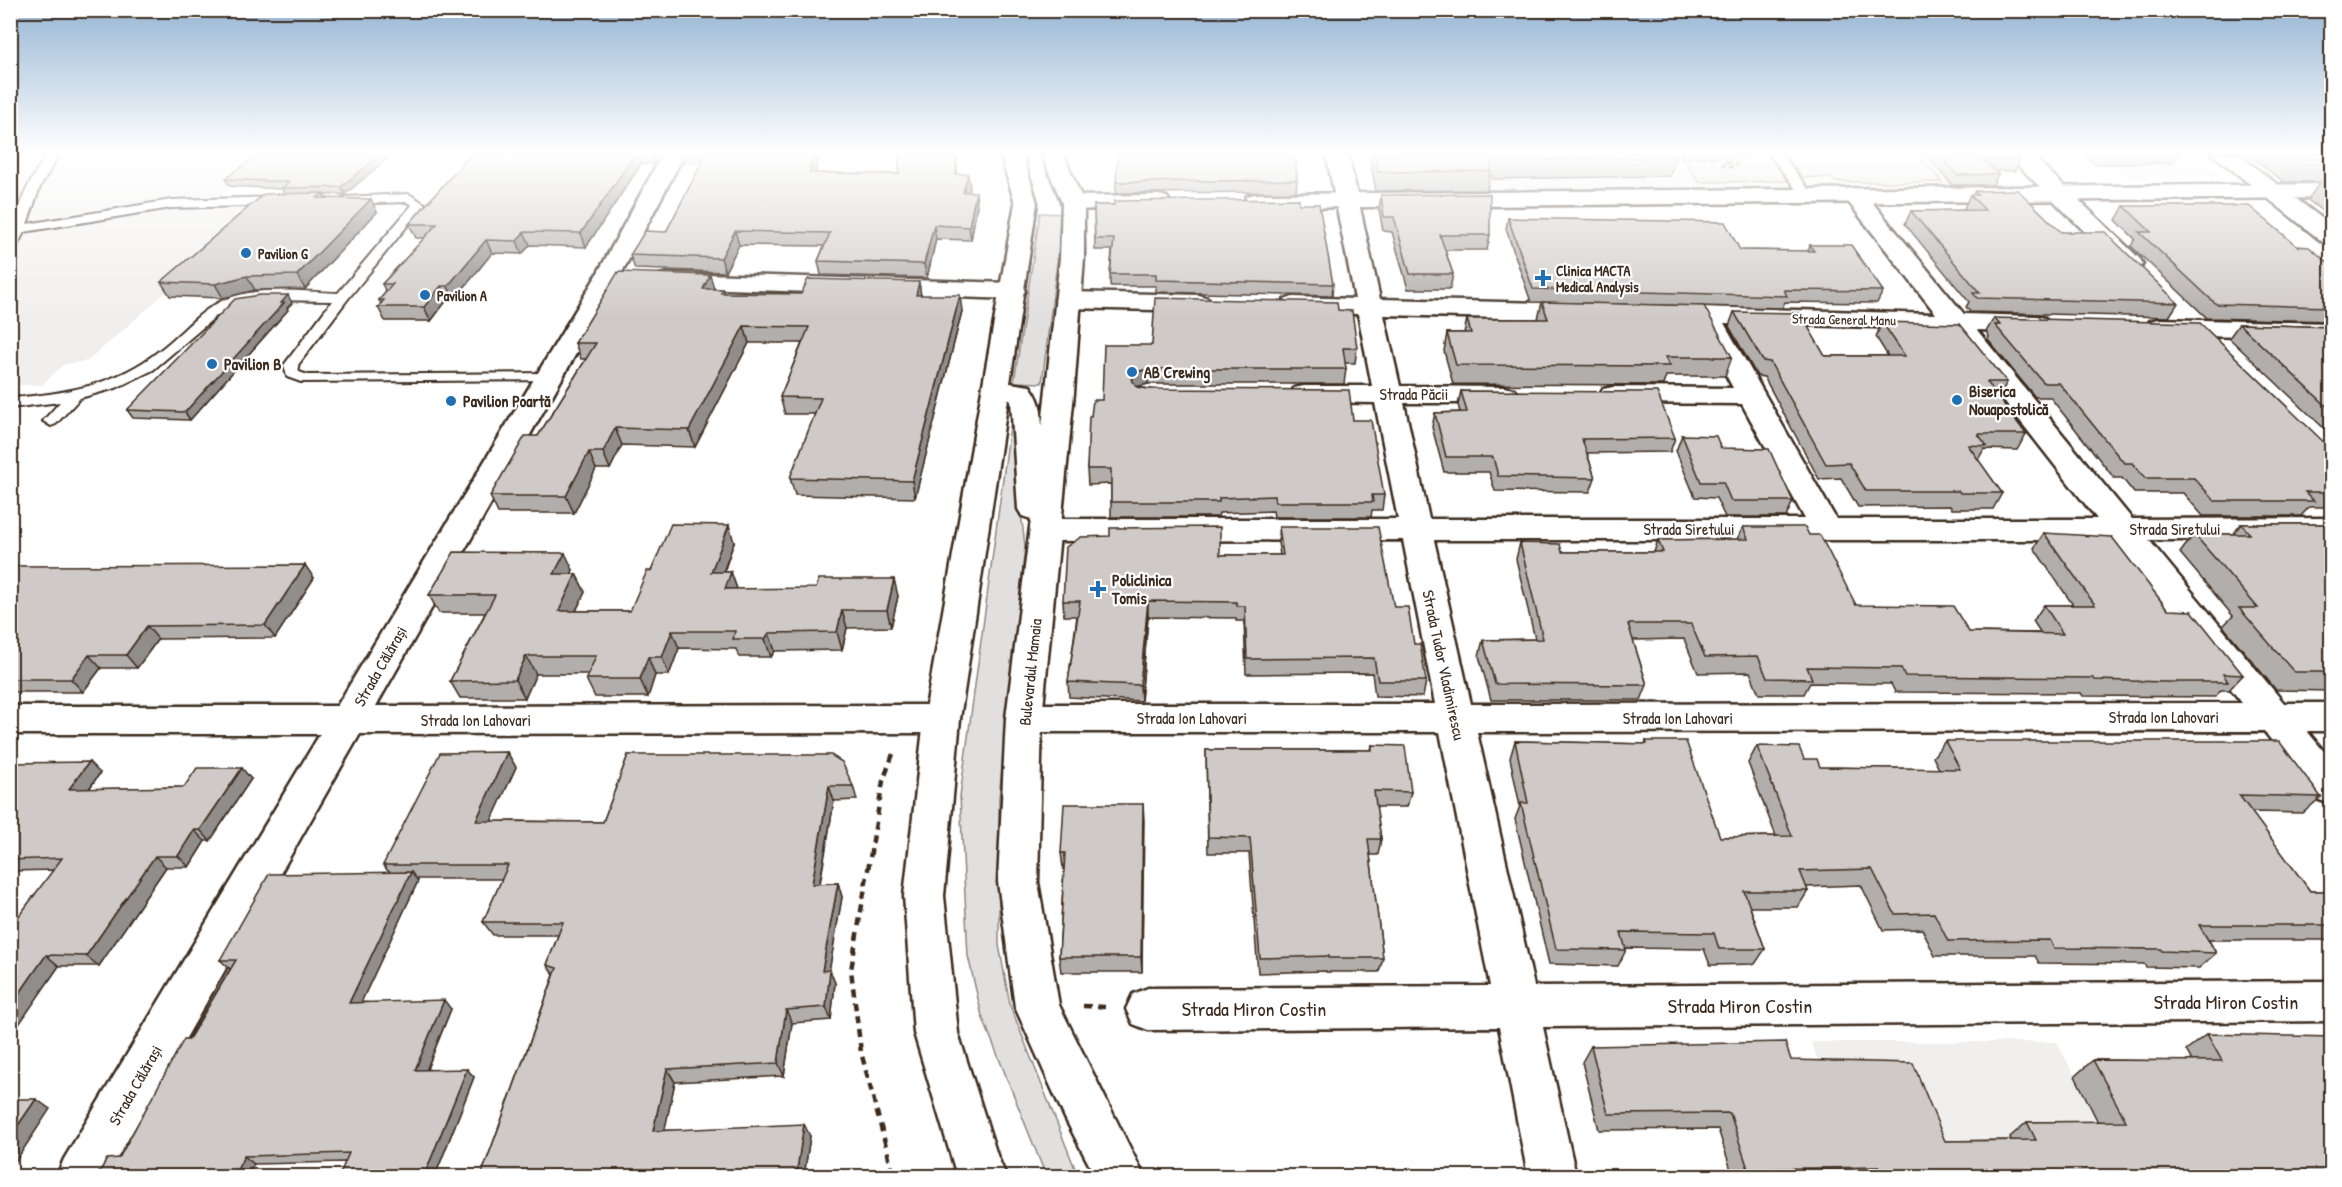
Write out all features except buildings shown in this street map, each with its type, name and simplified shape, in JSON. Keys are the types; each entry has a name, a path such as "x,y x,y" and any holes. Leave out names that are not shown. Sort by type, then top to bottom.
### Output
{"street":[{"name":"Strada Călărași","path":"81,1176 548,377 626,278 653,208"},
{"name":"Bulevardul Mamaia","path":"978,1173 936,1033 924,896 942,719 1012,291 1048,208"},
{"name":"Bulevardul Mamaia","path":"1051,208 1068,300 1045,539 1024,718 1018,882 1037,1007 1081,1102 1120,1176"},
{"name":"Strada Tudor Vladimirescu","path":"1349,208 1552,1176"},
{"path":"1865,208 2331,789"},
{"path":"2074,208 2149,280"},
{"path":"2293,208 2331,238"},
{"path":"626,278 1012,291"},
{"path":"1068,300 1218,303"},
{"path":"1265,304 1602,313"},
{"path":"2173,304 2223,352"},
{"name":"Strada General Manu","path":"1637,314 2059,324"},
{"path":"1707,315 1826,529"},
{"path":"2140,326 2331,331"},
{"path":"996,390 1020,392 1026,400 1031,502 1045,539"},
{"name":"Strada Păcii","path":"1273,394 1529,395"},
{"path":"1587,395 1752,396"},
{"name":"Strada Siretului","path":"1045,539 1416,529 2331,529"},
{"name":"Strada Ion Lahovari","path":"1024,718 2331,717"},
{"name":"Strada Ion Lahovari","path":"10,720 942,719"},
{"name":"Strada Miron Costin","path":"1148,1009 2331,1000"}],"lane":[{"path":"10,247 20,229 26,208"},
{"path":"20,229 144,208"},
{"path":"415,208 342,297 291,365 292,374 306,379 548,377"},
{"path":"10,403 74,396 111,386 138,373 165,355 203,319 225,305 242,298 342,297"},
{"path":"51,421 74,396"}],"path":[{"path":"883,781 851,970 861,1052 892,1169 898,1176"},
{"path":"1081,1006 1148,1009"}],"shaded area":[{"path":"11,208 261,208 88,361 64,364 42,385 11,385"},
{"path":"1040,213 1063,214 1042,383 1014,382"},
{"path":"1014,397 1016,472 1025,546 999,798 999,945 1010,1005 1078,1176 1046,1176 982,1016 968,956 960,796"},
{"path":"1811,1042 2057,1042 2126,1176 1846,1133"}],"place":[{"name":"Pavilion G","path":"246,253"},
{"name":"Clinica MACTA Medical Analysis","path":"1543,278"},
{"name":"Pavilion A","path":"425,295"},
{"name":"Pavilion B","path":"212,364"},
{"name":"AB Crewing","path":"1132,372"},
{"name":"Biserica Nouapostolică","path":"1957,400"},
{"name":"Pavilion Poartă","path":"451,401"},
{"name":"Policlinica Tomis","path":"1098,589"}]}
